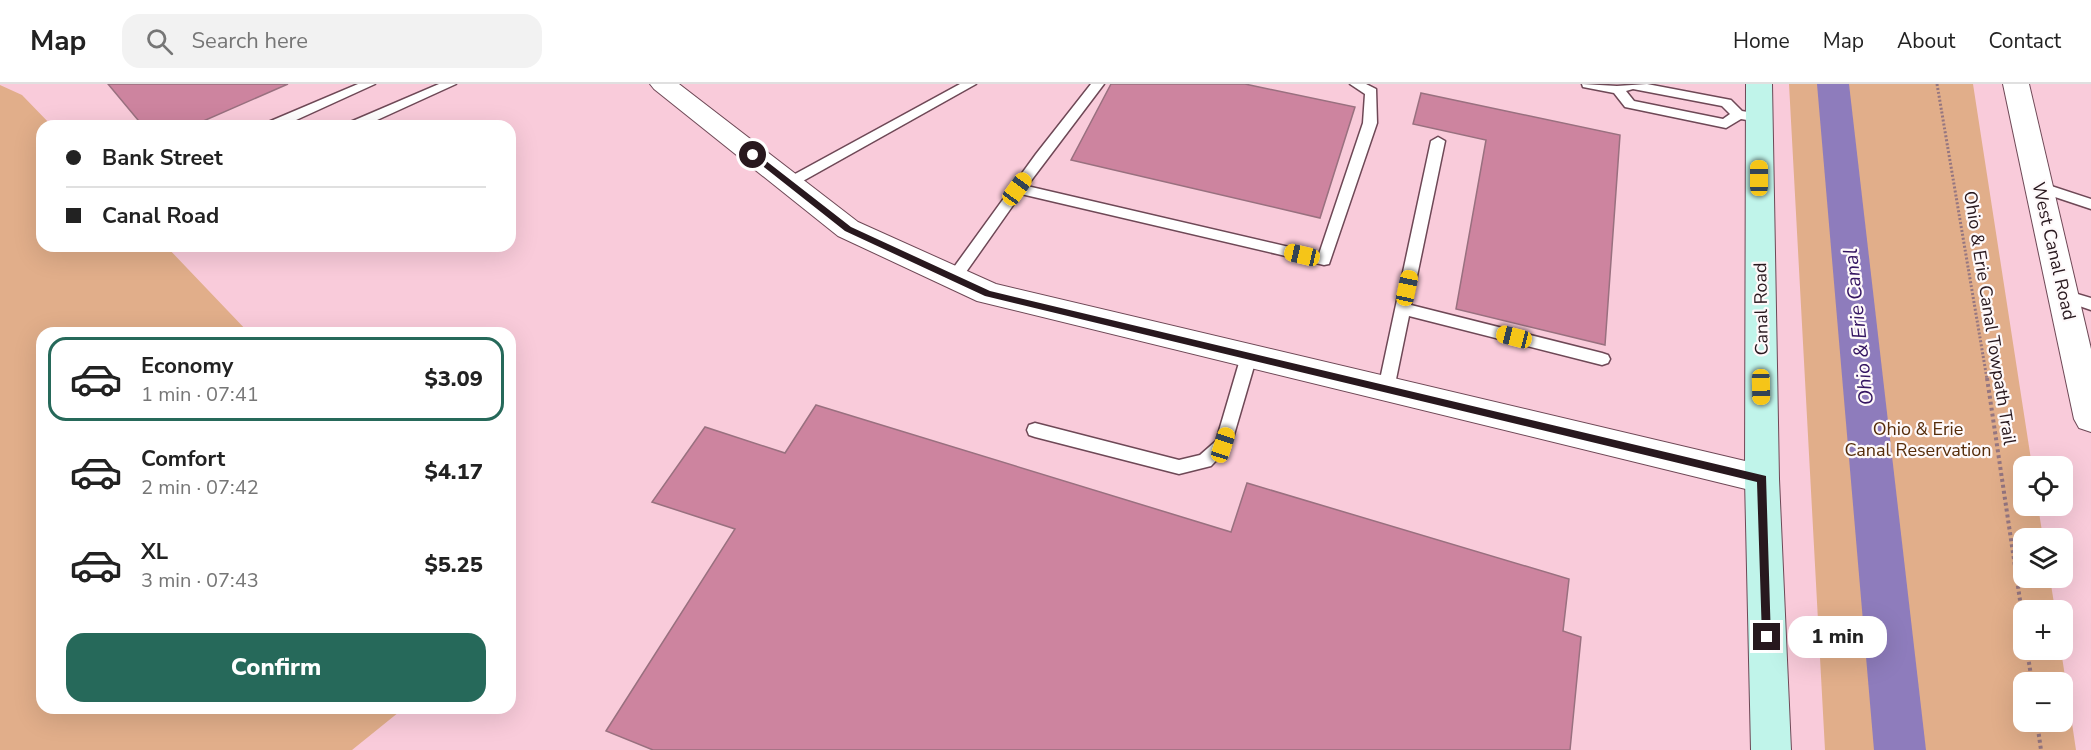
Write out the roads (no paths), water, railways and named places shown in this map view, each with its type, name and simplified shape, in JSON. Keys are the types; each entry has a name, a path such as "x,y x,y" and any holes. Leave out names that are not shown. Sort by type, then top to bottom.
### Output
{"main road":[{"name":"Canal Road","path":"1758,84 1749,116 1771,750"}],"street":[{"path":"663,84 848,229 988,293 1762,479"},
{"name":"West Canal Road","path":"2016,84 2064,295 2083,352 2091,418"}],"lane":[{"path":"285,120 369,84"},
{"path":"367,120 450,84"},
{"path":"789,183 970,84"},
{"path":"954,278 1017,189 1098,84"},
{"path":"1017,189 1324,260 1370,123 1371,92 1356,84"},
{"path":"1588,84 1618,90 1632,85 1726,103 1749,116"},
{"path":"1618,90 1630,104 1726,124 1749,116"},
{"path":"1386,389 1438,141"},
{"path":"2039,187 2091,204"},
{"path":"2064,295 2091,304"},
{"path":"1403,309 1602,359"},
{"path":"1035,430 1179,467 1205,461 1223,445 1249,356"}],"waterway":[{"name":"Ohio & Erie Canal","path":"1833,84 1900,750"}],"park label":[{"name":"Ohio & Erie Canal Reservation","path":"1918,439"}]}
